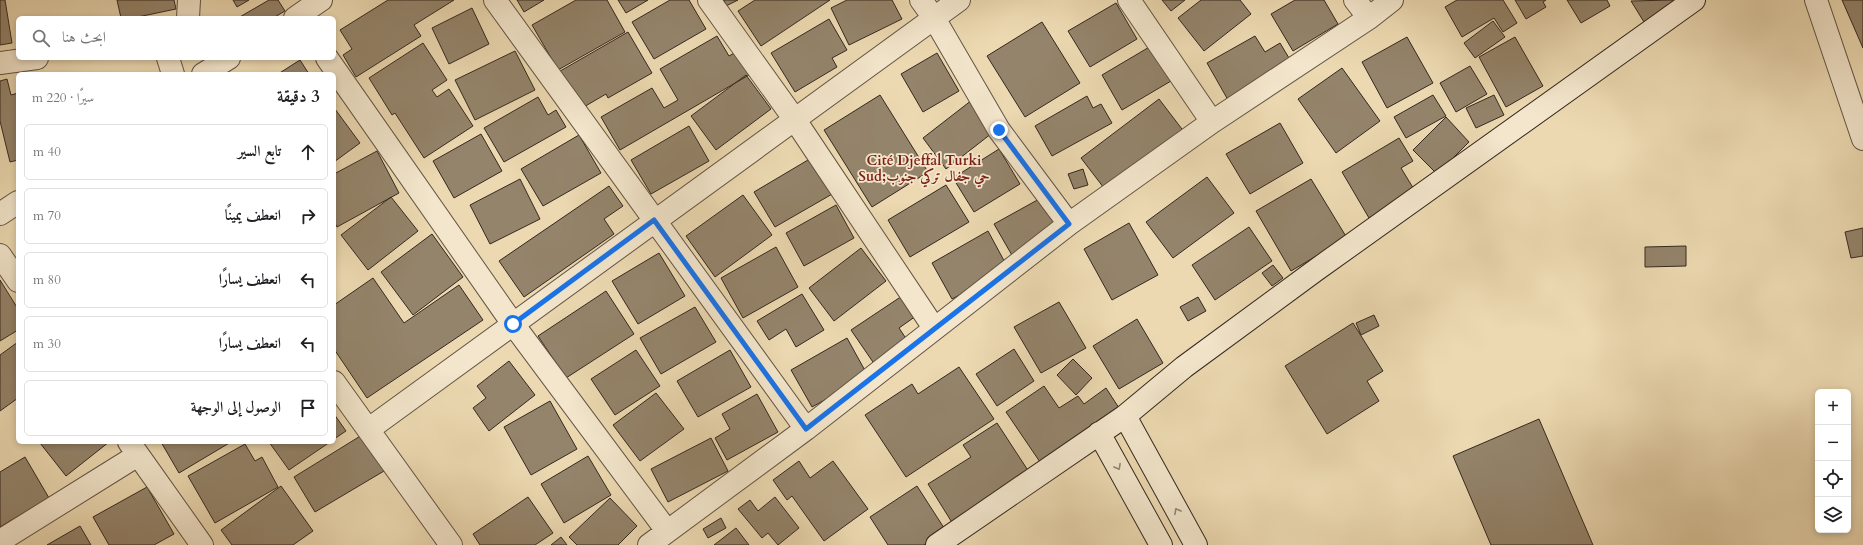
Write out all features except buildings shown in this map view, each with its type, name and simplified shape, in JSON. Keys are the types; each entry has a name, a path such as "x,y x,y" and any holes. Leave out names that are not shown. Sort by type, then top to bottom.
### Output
{"street":[{"path":"188,16 189,0"},
{"path":"298,16 321,0"},
{"path":"495,0 806,429"},
{"path":"709,0 795,120 934,328"},
{"path":"920,0 934,18 999,130 1069,224"},
{"path":"369,429 654,220 795,120 959,0"},
{"path":"1129,0 1212,122"},
{"path":"1355,0 1368,18"},
{"path":"649,545 806,429 1069,224 1212,122 1368,18 1392,0"},
{"path":"937,545 1125,416 1184,367 1316,270 1694,0"},
{"path":"1816,0 1863,139"},
{"path":"0,63 22,60"},
{"path":"169,60 172,72"},
{"path":"206,72 226,60"},
{"path":"327,60 336,72"},
{"path":"336,72 513,324 667,531"},
{"path":"0,214 16,203"},
{"path":"0,255 16,278"},
{"path":"336,385 451,545"},
{"path":"1125,416 1196,545"},
{"path":"1099,433 1161,545"},
{"path":"0,541 133,448 202,545"}],"district":[{"name":"Cité Djeffal Turki Sud;حي جفال تركي جنوب","path":"924,168"}],"route":[{"path":"513,324 654,220 806,429 1069,224 999,130"}]}
